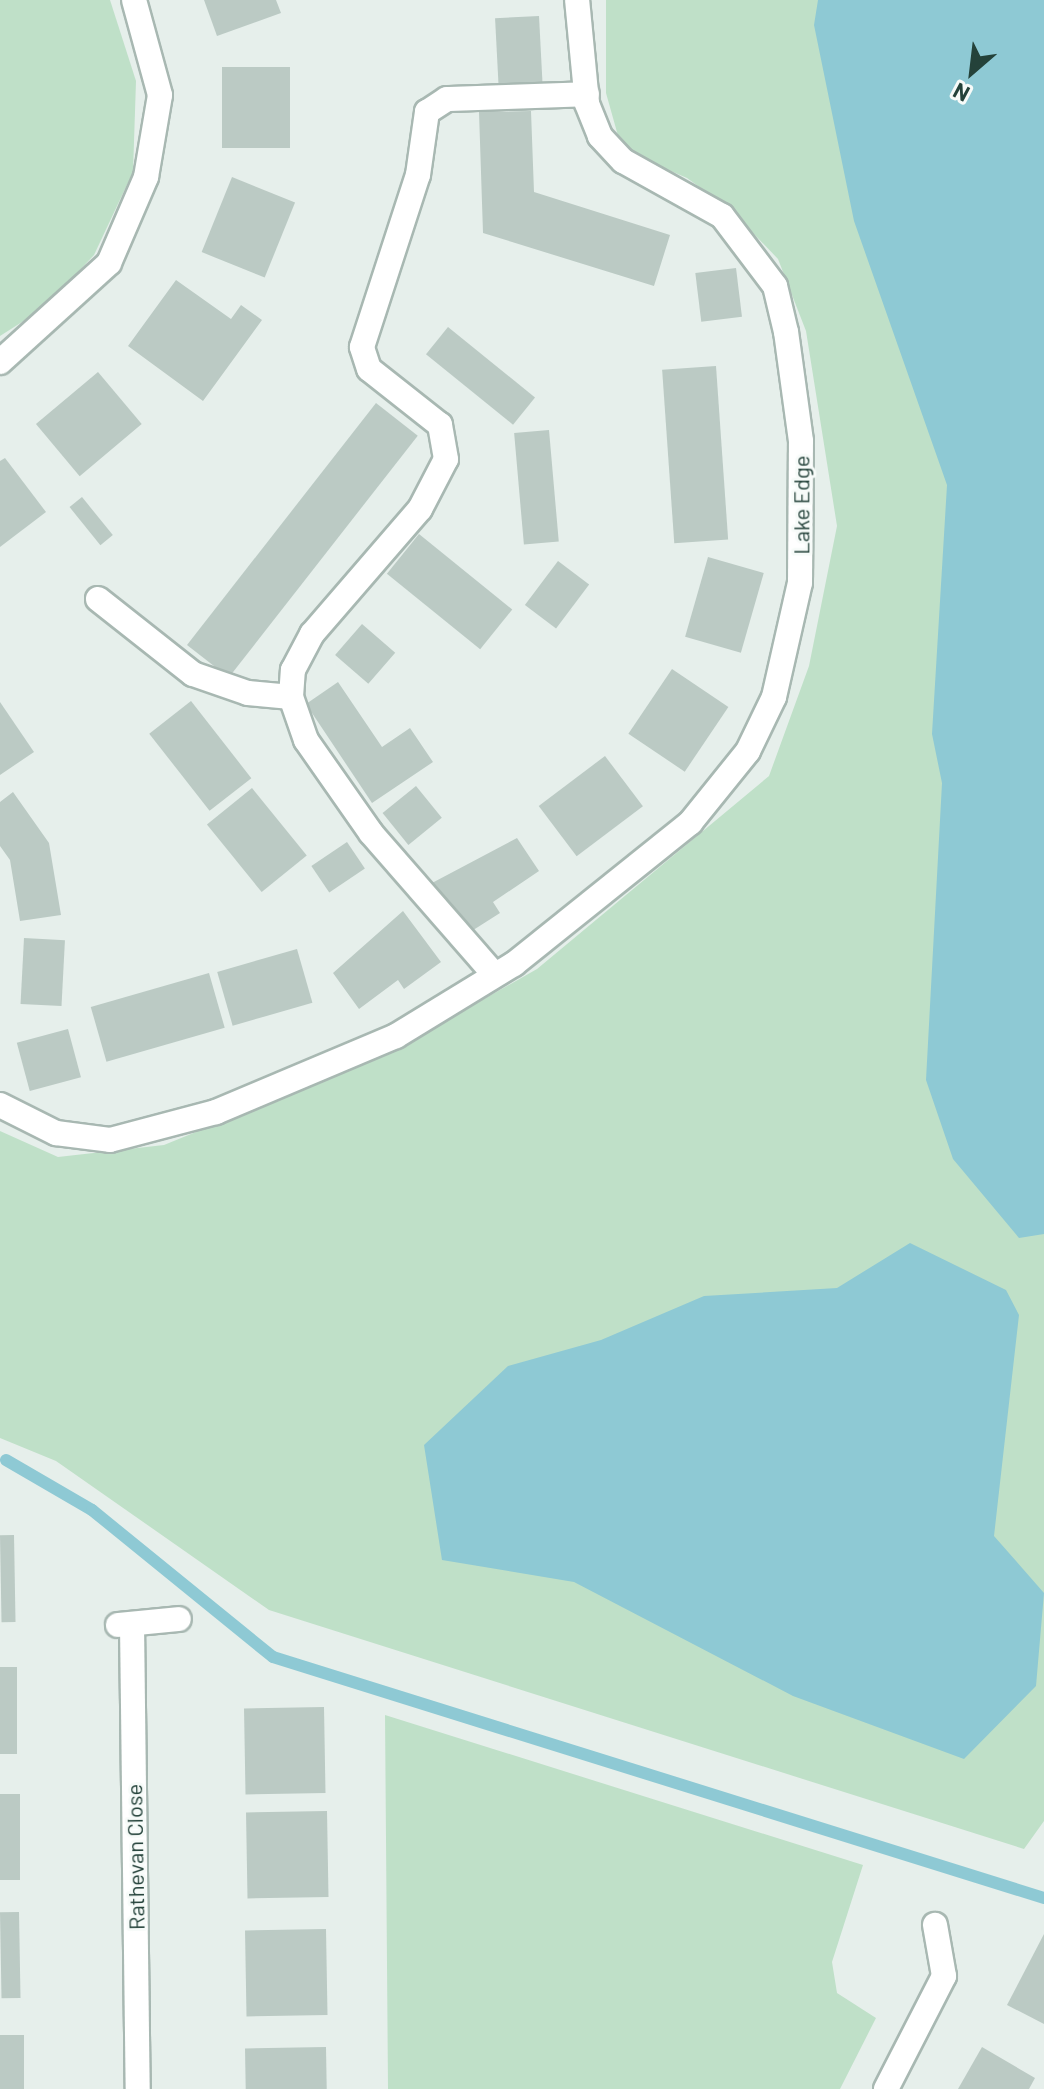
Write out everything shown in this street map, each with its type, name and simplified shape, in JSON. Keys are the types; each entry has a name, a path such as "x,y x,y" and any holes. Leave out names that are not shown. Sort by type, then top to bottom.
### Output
{"street":[{"path":"0,362 109,263 146,177 160,95 134,0"},
{"name":"Lake Edge","path":"0,1105 83,1141 201,1116 396,1036 494,974 717,796 774,697 800,583 801,441 775,286 722,216 623,161 600,136 587,94 577,0"},
{"path":"494,974 371,833 306,740 291,697 293,670 312,634 420,509 446,459 440,425 369,369 362,347 418,175 427,112 447,99 587,94"},
{"path":"98,599 193,674 291,697"},
{"name":"Rathevan Close","path":"138,2089 124,1624 179,1619"},
{"path":"886,2089 944,1976 935,1925"}],"green space":[{"path":"0,0 110,0 136,81 133,172 94,255 44,308 0,336"},
{"path":"606,0 1044,0 1044,1821 1024,1849 269,1610 56,1461 0,1438 0,1131 58,1157 164,1145 387,1054 537,969 769,776 809,666 837,526 806,331 778,259 732,211 687,178 622,150 606,93"},
{"path":"385,1715 863,1865 832,1962 837,1993 876,2018 840,2089 388,2089"}],"water":[{"path":"818,0 1044,0 1044,1234 1019,1238 953,1159 926,1080 942,783 932,734 947,485 854,221 814,25"},
{"path":"910,1243 1006,1290 1019,1315 994,1536 1044,1593 1036,1686 964,1759 793,1696 574,1582 442,1560 424,1445 508,1366 601,1340 704,1296 837,1288"}],"building":[{"path":"204,0 276,0 281,13 217,36"},
{"path":"539,16 543,84 499,86 495,18"},
{"path":"222,67 290,67 290,148 222,148"},
{"path":"531,111 534,192 670,235 654,286 483,233 479,112"},
{"path":"232,177 295,202 265,278 202,252"},
{"path":"736,268 742,317 701,322 695,273"},
{"path":"176,280 231,319 241,305 262,320 203,401 128,346"},
{"path":"448,327 535,397 513,425 426,354"},
{"path":"716,366 728,540 674,543 662,370"},
{"path":"98,372 142,424 80,476 36,424"},
{"path":"376,403 418,436 229,678 187,645"},
{"path":"549,430 559,542 524,545 514,433"},
{"path":"5,458 46,512 0,547 0,461"},
{"path":"82,497 113,535 100,545 70,507"},
{"path":"419,534 512,610 480,649 387,574"},
{"path":"708,557 764,573 741,653 685,637"},
{"path":"558,561 589,584 556,628 525,605"},
{"path":"362,624 395,653 368,684 335,655"},
{"path":"672,669 728,707 685,772 628,734"},
{"path":"338,682 382,747 410,728 433,762 372,803 306,704"},
{"path":"191,701 251,778 210,811 149,734"},
{"path":"0,702 34,752 0,775"},
{"path":"605,756 643,806 577,856 539,806"},
{"path":"416,786 442,818 408,845 383,813"},
{"path":"252,788 307,856 262,892 207,825"},
{"path":"13,792 49,843 61,915 20,921 10,860 0,846 0,802"},
{"path":"517,838 539,871 493,902 500,913 467,934 432,883"},
{"path":"347,842 365,869 329,893 311,866"},
{"path":"403,911 441,962 404,989 398,980 359,1009 333,973"},
{"path":"24,938 65,940 61,1006 21,1004"},
{"path":"297,949 312,1003 233,1026 217,972"},
{"path":"209,973 225,1028 106,1062 91,1007"},
{"path":"68,1029 81,1077 30,1091 17,1043"},
{"path":"0,1535 14,1535 16,1622 2,1622"},
{"path":"0,1667 17,1667 17,1754 0,1754"},
{"path":"324,1707 326,1793 246,1794 244,1708"},
{"path":"0,1794 20,1794 20,1880 0,1880"},
{"path":"327,1811 329,1897 248,1898 246,1812"},
{"path":"0,1912 19,1912 21,1998 2,1998"},
{"path":"326,1929 328,2015 247,2016 245,1930"},
{"path":"1044,1934 1044,2024 1007,2005"},
{"path":"0,2035 24,2035 24,2089 0,2089"},
{"path":"326,2047 327,2089 246,2089 245,2048"},
{"path":"982,2047 1035,2078 1029,2089 958,2089"}],"waterway":[{"path":"6,1460 92,1510 273,1657 1044,1898"}]}
